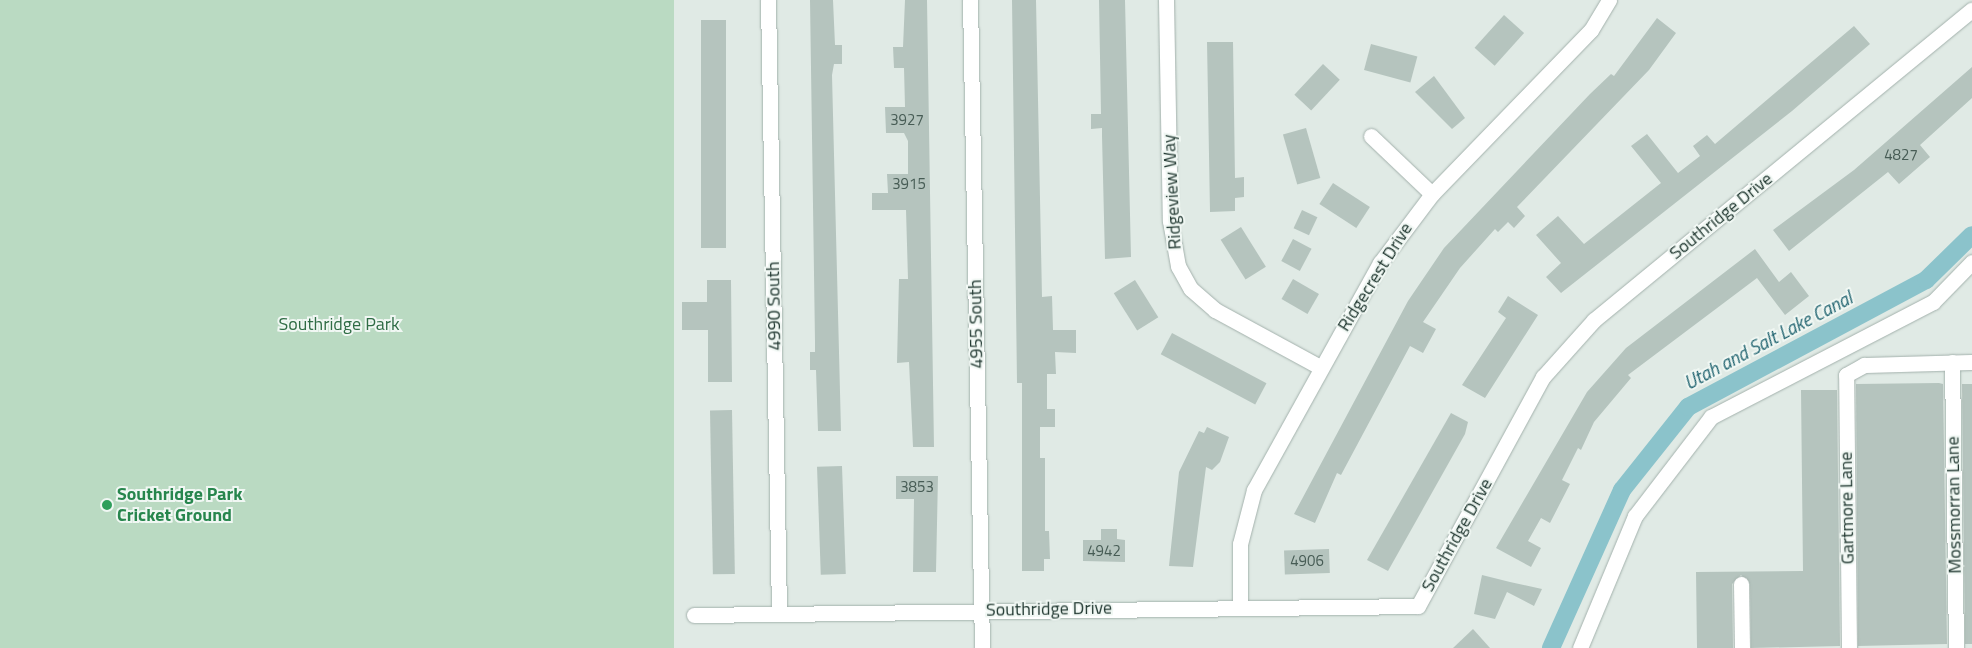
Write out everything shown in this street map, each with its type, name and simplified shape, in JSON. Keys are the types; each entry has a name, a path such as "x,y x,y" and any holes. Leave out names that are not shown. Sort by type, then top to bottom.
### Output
{"street":[{"name":"4990 South","path":"768,0 778,613"},
{"name":"4955 South","path":"970,0 982,648"},
{"name":"Ridgeview Way","path":"1166,0 1170,221 1178,266 1191,289 1215,310 1320,367"},
{"name":"Ridgecrest Drive","path":"1240,607 1240,544 1245,514 1320,367 1380,263 1432,194 1591,30 1609,0"},
{"name":"Southridge Drive","path":"694,615 1418,606 1543,377 1594,320 1972,10"},
{"path":"1371,136 1432,194"},
{"path":"1580,648 1635,516 1711,417 1933,302 1972,262"},
{"path":"1952,362 1972,362"},
{"name":"Gartmore Lane","path":"1849,648 1845,384 1851,369 1952,362"},
{"name":"Mossmorran Lane","path":"1952,362 1956,648"},
{"path":"1741,584 1742,648"}],"green space":[{"name":"Southridge Park","path":"0,0 674,0 674,648 0,648"}],"building":[{"path":"810,0 833,0 835,45 842,45 842,64 834,64 832,75 841,431 818,431 816,370 810,370 810,352 815,352 815,342"},
{"path":"905,0 927,0 934,447 913,447 909,362 897,363 899,279 908,279 906,210 872,210 872,193 888,193 887,174 908,174 908,141 904,133 886,133 885,107 905,107 904,68 894,68 893,47 903,47"},
{"path":"1012,0 1036,0 1042,297 1052,296 1053,330 1076,330 1076,353 1055,352 1056,374 1047,374 1047,409 1055,409 1055,427 1040,427 1040,458 1045,458 1045,531 1049,531 1050,559 1044,559 1044,571 1022,571 1022,383 1017,383"},
{"path":"1099,0 1125,0 1131,257 1105,259 1102,128 1091,129 1091,114 1101,114"},
{"path":"1504,15 1524,33 1495,66 1475,48"},
{"path":"1657,18 1676,33 1649,70 1517,207 1525,216 1514,228 1508,222 1498,232 1495,229 1460,268 1423,322 1436,329 1423,353 1410,346 1341,475 1337,473 1315,523 1294,514 1408,301 1444,248 1590,94 1611,74 1614,76"},
{"path":"701,20 726,20 726,248 701,248"},
{"path":"1854,26 1870,44 1792,111 1561,293 1546,277 1561,263 1536,235 1558,216 1584,244 1661,183 1631,146 1647,134 1678,173 1700,156 1693,146 1707,135 1715,144"},
{"path":"1207,42 1233,42 1235,178 1244,177 1244,197 1235,198 1235,211 1210,212"},
{"path":"1371,44 1417,56 1410,83 1364,70"},
{"path":"1323,64 1340,80 1311,110 1294,95"},
{"path":"1972,67 1972,98 1920,145 1930,157 1899,184 1888,172 1789,251 1773,230 1854,170"},
{"path":"1434,76 1465,118 1452,129 1415,92"},
{"path":"1306,128 1320,178 1297,185 1283,135"},
{"path":"1333,183 1370,207 1356,228 1319,204"},
{"path":"1302,210 1317,217 1309,235 1294,228"},
{"path":"1241,227 1266,267 1246,280 1221,240"},
{"path":"1293,239 1312,249 1300,271 1281,261"},
{"path":"1755,249 1779,282 1791,272 1809,296 1785,315 1757,278 1628,375 1631,378 1594,422 1581,450 1578,448 1562,480 1570,484 1550,523 1541,518 1528,541 1541,548 1531,567 1496,548 1587,392 1626,348"},
{"path":"1293,279 1319,294 1307,314 1282,299"},
{"path":"707,280 731,280 732,382 708,382 708,330 682,330 682,302 707,302"},
{"path":"1135,280 1158,317 1137,331 1114,293"},
{"path":"1508,296 1538,315 1485,398 1462,385 1506,318 1498,312"},
{"path":"1172,333 1266,383 1255,404 1161,354"},
{"path":"1856,384 1943,384 1947,644 1858,646"},
{"path":"1962,384 1972,384 1972,644 1965,644"},
{"path":"1801,390 1837,390 1840,646 1751,648 1750,584 1741,575 1732,584 1733,648 1697,648 1696,572 1803,571"},
{"path":"710,410 732,410 735,574 713,574"},
{"path":"1451,413 1468,422 1465,434 1388,571 1367,560"},
{"path":"1207,427 1229,437 1220,462 1212,470 1206,467 1193,567 1169,566 1179,472 1199,431 1204,433"},
{"path":"842,466 846,574 821,575 817,467"},
{"path":"896,476 938,476 936,572 913,572 914,499 896,499"},
{"path":"1101,529 1117,529 1117,539 1125,540 1125,562 1083,561 1083,540 1101,540"},
{"path":"1329,549 1330,573 1285,575 1284,551"},
{"path":"1482,575 1542,589 1534,606 1507,592 1495,619 1474,614"},
{"path":"1473,629 1490,648 1453,648"}],"waterway":[{"name":"Utah and Salt Lake Canal","path":"1551,648 1622,490 1688,407 1926,280 1972,235"}],"place":[{"name":"Southridge Park Cricket Ground","path":"107,505"}]}
